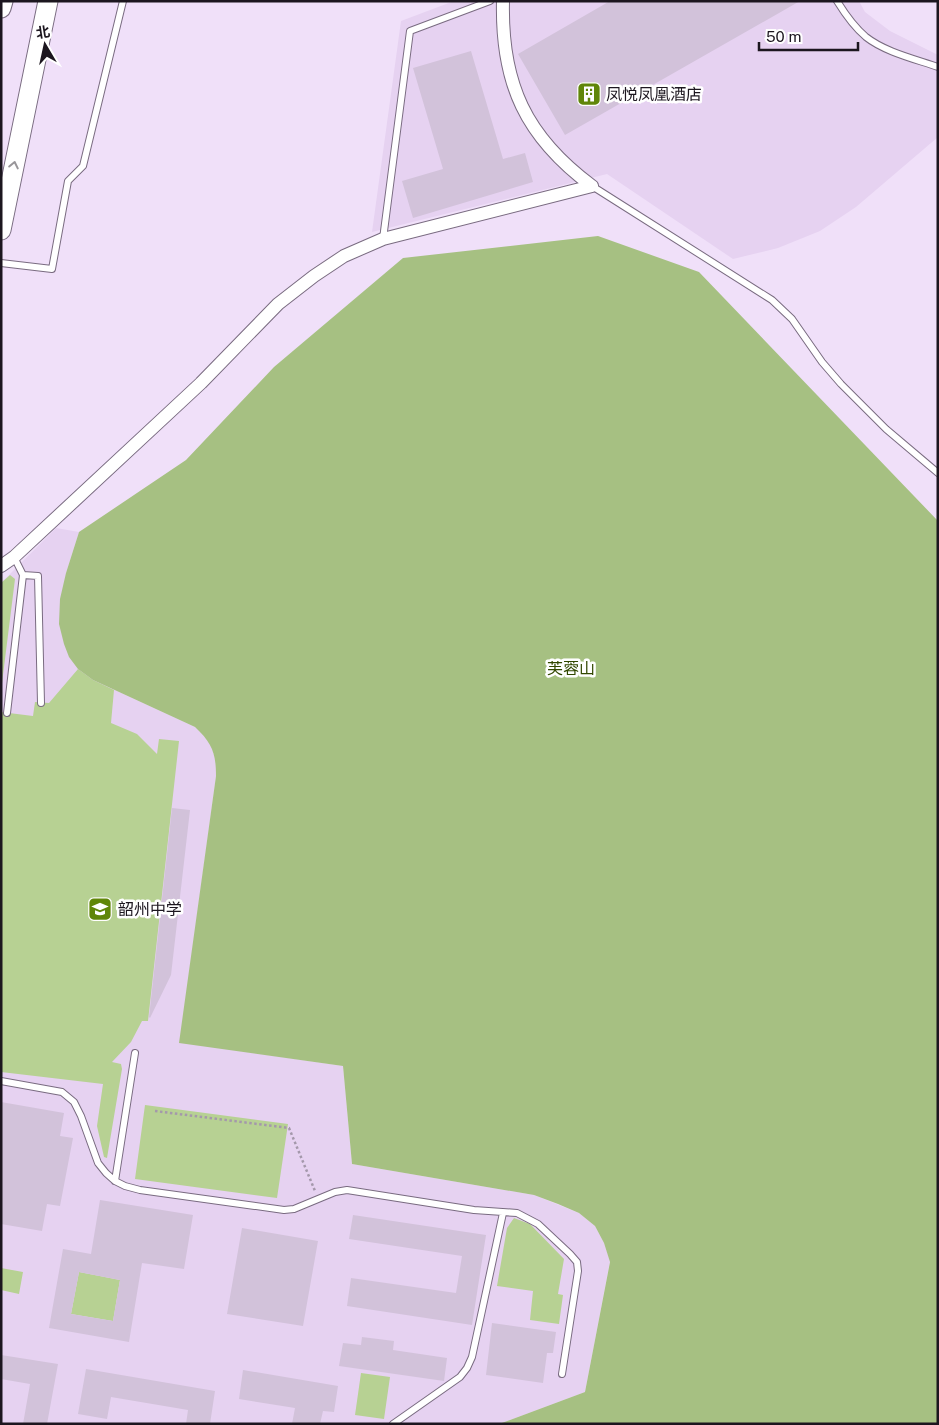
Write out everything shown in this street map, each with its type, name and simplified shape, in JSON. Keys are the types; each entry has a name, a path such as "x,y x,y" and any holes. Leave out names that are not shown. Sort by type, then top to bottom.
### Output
{"main road":[{"path":"1,8 3,1"},
{"path":"1,230 48,1"}],"street":[{"path":"504,1 504,46 511,82 530,122 545,144 568,169 592,186"},
{"path":"1,566 201,383 278,304 344,256 383,239 592,186"}],"lane":[{"path":"1,263 52,269 68,181 83,166 123,1"},
{"path":"383,239 410,30 490,1"},
{"path":"837,1 848,18 867,38 894,52 938,67"},
{"path":"592,186 772,300 792,319 822,362 841,384 886,429 938,473"},
{"path":"7,713 23,575 14,556"},
{"path":"23,575 38,576 42,703"},
{"path":"115,1181 135,1053"},
{"path":"1,1082 62,1092 74,1102 98,1163 115,1181 140,1190 284,1210 294,1209 334,1192 347,1190 503,1213 517,1213 538,1224 577,1262 578,1271 562,1374"},
{"path":"393,1424 460,1377 467,1368 472,1357 503,1213"}],"path":[{"path":"155,1111 289,1128 318,1198"}],"shaded area":[{"path":"454,1 859,1 865,12 890,31 938,55 938,137 856,207 820,231 778,248 733,259 607,174 372,232 401,21"},
{"name":"韶州中学","path":"56,528 79,532 66,573 93,680 195,727 205,736 212,747 216,762 216,776 180,1042 343,1066 352,1164 534,1195 579,1213 595,1226 604,1243 610,1261 585,1392 499,1424 1,1424 1,583"}],"green space":[{"name":"芙蓉山","path":"598,236 699,272 938,521 938,1424 499,1424 585,1392 610,1262 604,1243 595,1226 579,1213 534,1195 352,1164 343,1066 179,1043 216,776 214,755 209,743 195,727 93,680 78,669 69,657 64,644 59,624 60,599 79,532 186,460 274,367 403,258"},
{"path":"10,575 15,579 1,691 1,583"},
{"path":"78,669 93,680 114,690 111,723 137,734 157,754 159,739 179,741 148,1021 142,1021 131,1042 112,1062 121,1064 122,1069 107,1158 104,1157 97,1126 103,1084 1,1072 1,712 33,716 35,702 49,703"},
{"path":"145,1105 288,1124 277,1198 135,1179"},
{"path":"514,1218 530,1224 564,1259 558,1294 563,1295 559,1324 530,1320 533,1291 497,1286 507,1228"},
{"path":"1,1268 23,1272 19,1294 1,1290"},
{"path":"79,1272 120,1280 113,1321 71,1314"},
{"path":"361,1373 390,1377 384,1419 355,1415"}],"building":[{"name":"凤悦凤凰酒店","path":"610,1 800,1 565,135 518,54"},
{"path":"471,51 503,159 525,153 533,182 413,218 402,181 443,169 413,68"},
{"path":"172,808 190,810 171,975 150,1018 149,1017"},
{"path":"1,1102 64,1113 60,1136 73,1138 60,1206 47,1204 42,1231 1,1224"},
{"path":"100,1200 193,1215 184,1269 142,1263 129,1342 49,1328 63,1249 91,1254","holes":["79,1272 120,1280 113,1321 71,1314"]},
{"path":"353,1215 486,1235 472,1325 347,1306 351,1278 456,1293 462,1256 349,1239"},
{"path":"242,1228 318,1241 303,1326 227,1314"},
{"path":"492,1323 556,1332 553,1353 547,1353 543,1383 486,1375"},
{"path":"362,1337 394,1341 393,1350 447,1358 444,1381 339,1366 343,1343 361,1345"},
{"path":"1,1355 58,1364 47,1424 23,1424 30,1384 1,1379"},
{"path":"86,1369 215,1391 210,1424 186,1424 188,1410 111,1397 107,1419 78,1414"},
{"path":"243,1370 338,1386 334,1412 323,1411 320,1424 292,1424 295,1408 239,1399"}],"place":[{"name":"凤悦凤凰酒店","path":"589,94"},
{"name":"韶州中学","path":"100,909"}]}
